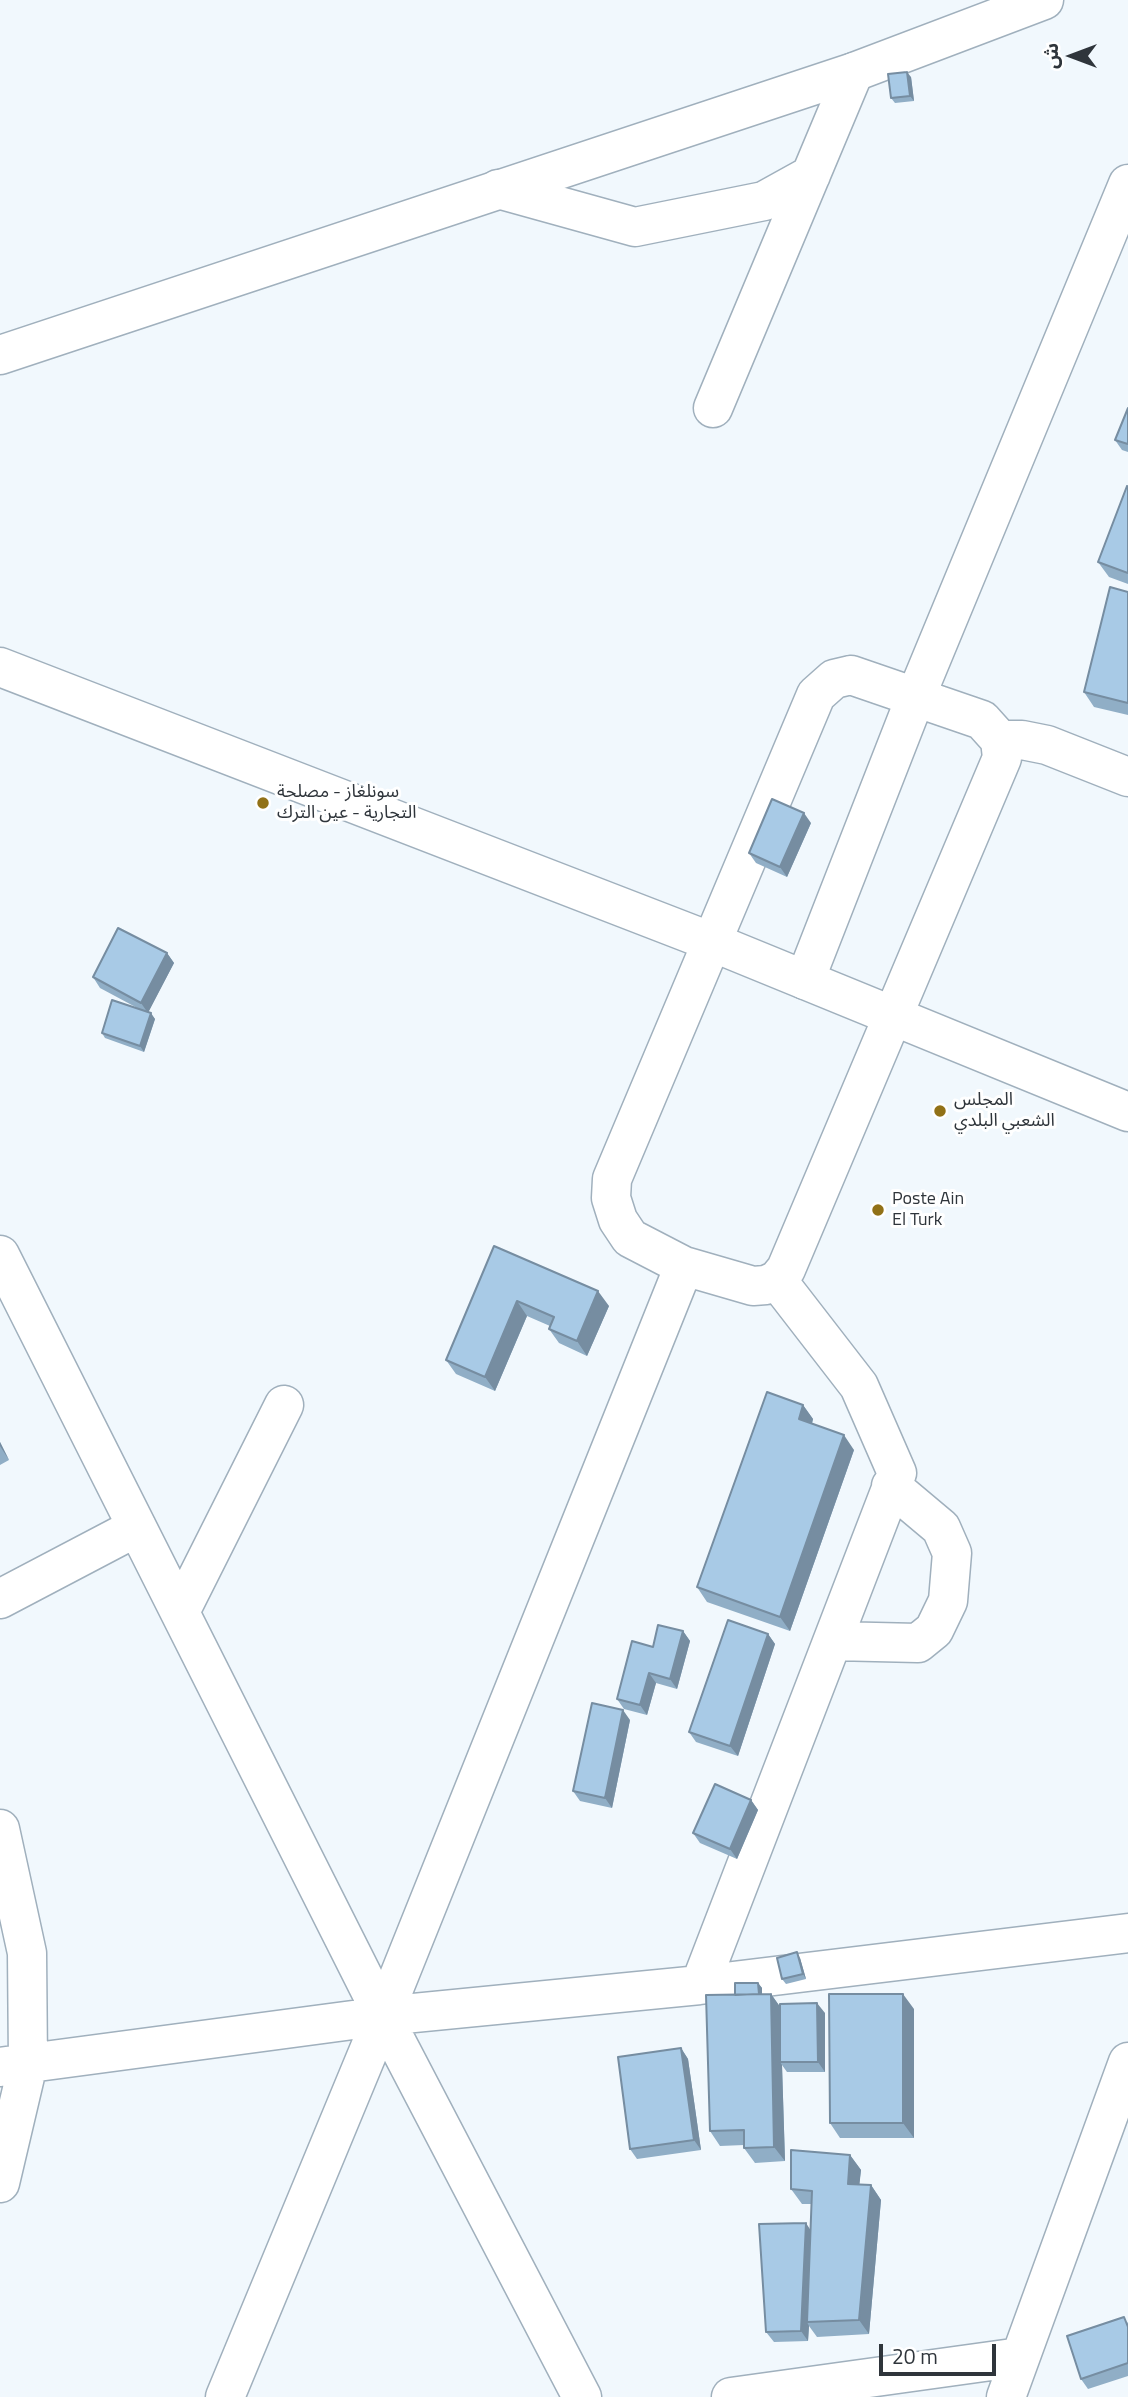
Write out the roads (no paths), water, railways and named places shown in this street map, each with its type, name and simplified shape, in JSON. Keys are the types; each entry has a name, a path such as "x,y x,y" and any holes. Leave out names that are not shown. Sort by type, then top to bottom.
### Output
{"street":[{"path":"0,355 854,72 1044,0"},
{"path":"713,408 854,72"},
{"path":"498,189 635,227 764,201 811,175"},
{"path":"805,980 916,696 1128,184"},
{"path":"0,667 712,942 1128,1112"},
{"path":"851,675 982,720 1000,740 1002,758 786,1269 777,1280 766,1285 753,1286 684,1266 630,1238 618,1220 611,1198 612,1179 816,695 834,679 851,675"},
{"path":"1000,740 1022,740 1047,745 1128,778"},
{"path":"0,1255 383,2016 582,2397"},
{"path":"225,2397 383,2016 684,1266"},
{"path":"700,1985 897,1473 859,1386 777,1280"},
{"path":"180,1612 284,1405"},
{"path":"833,1641 918,1643 934,1630 948,1601 952,1553 941,1528 891,1486"},
{"path":"0,1599 137,1527"},
{"path":"0,1829 27,1953 0,2183"},
{"path":"14,2066 383,2016 700,1985 1128,1933"},
{"path":"1006,2397 1128,2062"},
{"path":"731,2397 1020,2357"}],"place":[{"name":"سونلغاز - مصلحة التجارية - عين الترك","path":"263,803"},
{"name":"المجلس الشعبي البلدي","path":"940,1111"},
{"name":"Poste Ain El Turk","path":"878,1210"}]}
